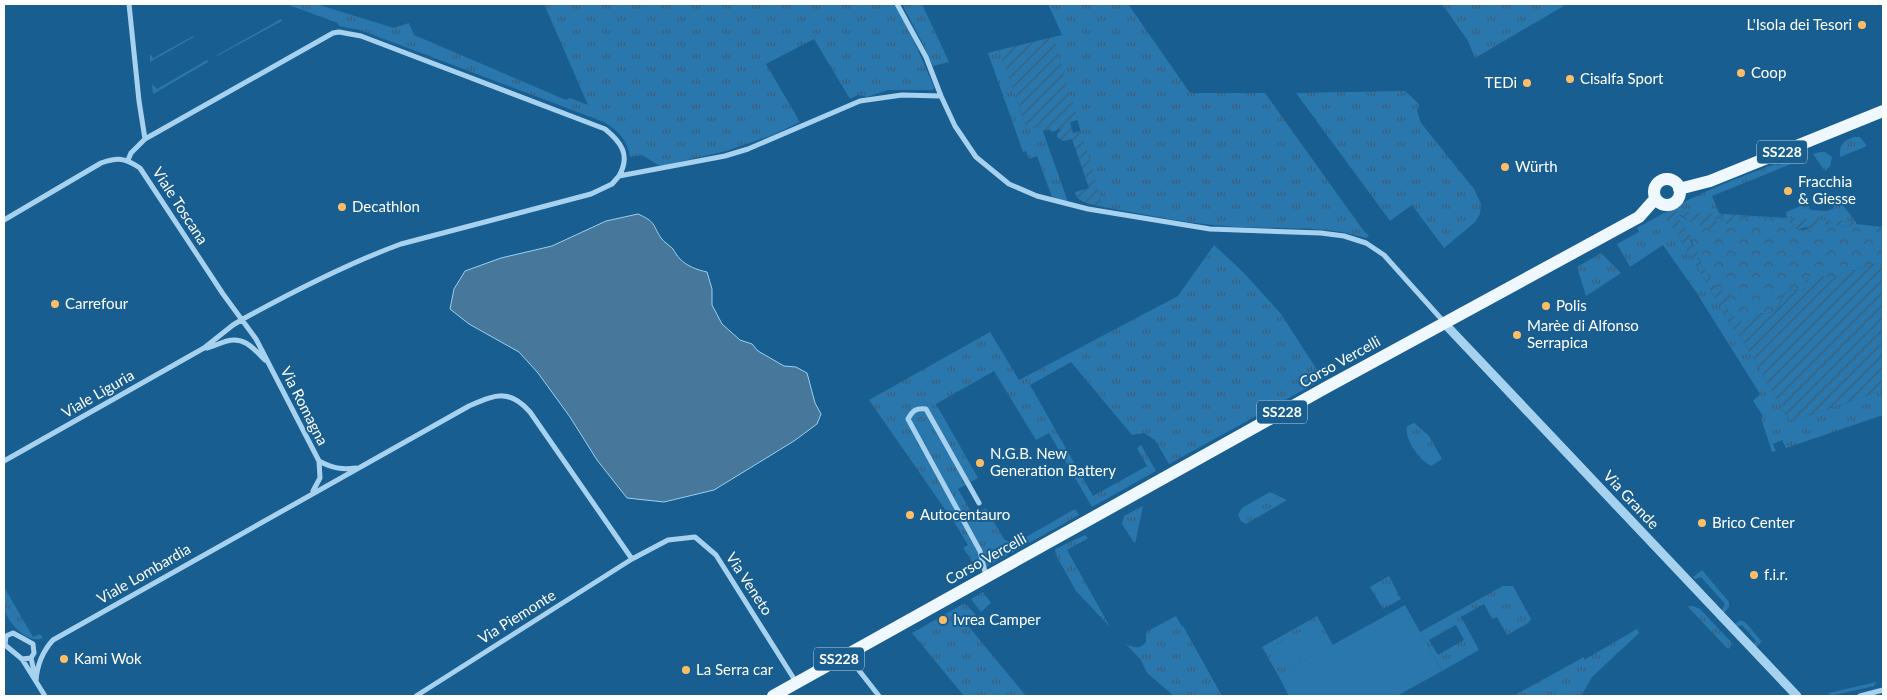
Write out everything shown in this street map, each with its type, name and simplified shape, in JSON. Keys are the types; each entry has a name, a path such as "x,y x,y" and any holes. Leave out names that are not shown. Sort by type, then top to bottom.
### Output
{"main road":[{"name":"SS228","path":"1656,200 1655,185 1664,179 1673,181 1679,189 1710,181 1883,111"},
{"path":"1656,200 1666,205 1674,203 1679,197 1679,189"},
{"name":"Corso Vercelli","path":"847,655 1444,323 1640,217 1656,200"},
{"name":"SS228","path":"773,696 847,655"}],"street":[{"path":"129,4 145,139"},
{"path":"897,4 926,57 940,96 955,126 976,158 1009,184 1037,196 1088,209 1210,229 1321,233 1344,236 1366,243 1384,256 1444,323"},
{"path":"4,220 101,163 113,159 128,160 131,153 145,139 333,33 340,32 361,36 605,129 615,137 623,148 624,164 619,176 612,184 591,194 380,251 304,285 233,325 204,348"},
{"path":"619,176 725,156 748,149 860,101 902,94 940,96"},
{"name":"Viale Toscana","path":"128,160 140,168 147,177 223,294 256,339 267,362"},
{"name":"Via Grande","path":"1444,323 1797,696"},
{"path":"204,348 226,341 239,340 247,343 267,362"},
{"name":"Viale Liguria","path":"4,461 204,348"},
{"name":"Via Romagna","path":"267,362 319,461"},
{"name":"Viale Lombardia","path":"33,655 46,648 53,640 307,496 468,406 492,396 507,396 521,401 632,559"},
{"path":"979,503 926,408 918,408 913,411 908,419 980,551 987,577"},
{"path":"319,461 330,467 344,470 359,468"},
{"path":"307,496 316,488 320,478 319,461"},
{"name":"Via Veneto","path":"632,559 668,540 695,537 716,556 797,683"},
{"name":"Via Piemonte","path":"416,696 632,559"},
{"path":"36,681 33,644 16,634 11,633 4,637 7,647 22,658 36,681 46,696"},
{"path":"36,681 37,670 46,648"},
{"path":"22,658 33,655"},
{"path":"847,655 879,696"},
{"path":"1860,696 1883,690"}],"green space":[{"path":"286,4 316,4 394,28 409,23 414,35 566,100 570,98 588,105 544,4 894,4 910,32 934,87 933,90 888,90 867,97 858,95 850,99 814,39 766,64 800,122 770,136 726,151 658,165 642,155 630,157 622,136 604,122 360,30 339,26 338,23"},
{"path":"902,4 922,4 949,62 933,66"},
{"path":"1048,4 1128,4 1190,93 1265,93 1369,236 1366,238 1318,229 1219,226 1103,207 1053,37 1062,35"},
{"path":"1442,4 1567,4 1475,58 1468,41"},
{"path":"281,19 282,21 217,56 217,55"},
{"path":"193,36 150,62 150,54 153,58"},
{"path":"1053,37 1078,120 1070,122 1073,133 1081,131 1103,207 1086,203 1077,198 1075,192 1089,188 1072,139 1063,141 1057,137 1057,134 1062,129 1051,132 1050,129 1043,131 1041,126 1027,129 999,50"},
{"path":"999,50 1027,129 1041,126 1068,202 1052,197 1037,156 1029,159 1026,151 1023,152 988,53"},
{"path":"207,60 208,62 153,94 152,84 157,89"},
{"path":"1405,91 1419,104 1417,111 1421,123 1474,189 1481,204 1480,214 1475,222 1444,248 1412,205 1390,221 1296,93"},
{"path":"1854,137 1860,137 1867,146 1840,157 1840,149 1843,144"},
{"path":"1825,152 1832,157 1830,166 1825,171 1813,154"},
{"path":"1794,160 1796,162 1712,196 1720,215 1673,211 1689,200 1720,186 1775,164 1779,165"},
{"path":"1836,196 1856,222 1787,219 1786,212 1803,205 1804,207 1808,205 1811,210 1827,211 1834,208 1828,199"},
{"path":"1674,208 1674,211 1856,222 1856,224 1883,227 1855,224 1845,227 1830,223 1822,225 1817,230 1807,227 1797,230 1786,219 1739,216 1727,224 1720,215 1715,218 1716,230 1714,231 1690,222 1681,215 1676,216 1689,233 1691,243 1699,254 1698,258 1716,288 1729,294 1730,296 1725,305 1728,312 1741,322 1748,321 1758,314 1774,311 1787,292 1805,289 1807,279 1814,280 1823,276 1832,280 1845,271 1857,270 1877,263 1883,265 1883,390 1790,422 1744,342 1727,320 1664,213"},
{"path":"1664,213 1727,320 1744,342 1790,422 1883,390 1883,415 1786,448 1782,440 1773,444 1776,451 1772,452 1761,418 1763,416 1753,401 1760,394 1696,292 1663,245 1630,267 1617,244 1639,232 1637,228"},
{"path":"1676,215 1694,223 1703,224 1716,224 1714,217 1720,215 1727,224 1739,216 1786,219 1797,230 1817,229 1822,225 1830,223 1845,227 1855,224 1883,227 1883,265 1877,263 1857,270 1845,271 1832,280 1814,280 1802,291 1787,291 1774,311 1758,314 1748,321 1741,322 1728,312 1725,305 1729,294 1719,291 1714,286 1688,232"},
{"path":"1214,245 1244,273 1281,314 1323,379 1169,464 1155,440 1144,433 1132,435 1071,362 1030,385 1093,496 1147,466 1137,448 1141,445 1156,471 1092,507 1049,433 1036,440 994,371 936,404 978,478 958,489 973,515 986,508 1004,539 1009,542 1019,541 1075,509 1079,515 979,571 963,548 968,545 956,525 869,400 990,332 1019,380 1178,296"},
{"path":"1601,253 1621,273 1586,296 1577,267"},
{"path":"1414,423 1429,436 1442,459 1431,466 1417,454 1410,443 1407,426"},
{"path":"1270,492 1287,500 1246,524 1241,521 1238,515 1242,508"},
{"path":"1143,506 1135,544 1122,524 1124,516"},
{"path":"1085,535 1088,538 1067,550 1110,627 1076,591 1056,555 1055,549"},
{"path":"1702,570 1729,602 1729,607 1724,613 1722,610 1725,604 1701,577 1695,579 1693,577"},
{"path":"1389,576 1401,599 1383,609 1370,587"},
{"path":"1503,586 1513,586 1531,619 1528,623 1507,635 1497,617 1492,619 1484,604 1461,617 1479,650 1442,671 1420,632","holes":["1456,625 1464,640 1438,655 1429,640"]},
{"path":"4,587 33,637 40,634 43,638 30,638 13,625 4,607"},
{"path":"983,592 991,603 981,612 971,599"},
{"path":"963,604 967,605 976,615 965,622 1026,696 964,696 912,633"},
{"path":"1405,605 1442,671 1397,696 1289,696 1278,675"},
{"path":"1687,606 1700,609 1733,644 1728,649"},
{"path":"1176,616 1222,696 1174,696 1147,673 1141,660 1125,643 1133,647 1141,647 1146,642 1146,632"},
{"path":"1317,616 1333,645 1278,675 1262,647"},
{"path":"1740,620 1745,622 1762,642 1754,649 1752,647 1756,641 1742,625 1736,627 1734,625"},
{"path":"1307,628 1318,648 1280,669 1269,649"},
{"path":"1637,629 1639,633 1592,677 1581,696 1513,696 1584,657 1584,660"},
{"path":"1876,682 1874,686 1830,696 1829,693"}],"shaded area":[{"path":"638,214 651,221 661,238 673,249 678,257 692,267 707,272 712,289 712,305 722,324 740,340 752,344 758,351 784,366 796,367 807,373 815,403 821,414 817,424 794,441 714,490 664,502 627,498 597,460 570,417 538,373 519,352 469,324 450,309 454,289 465,271 501,258 552,246 606,221"}],"place":[{"name":"L'Isola dei Tesori","path":"1862,25"},
{"name":"Coop","path":"1741,73"},
{"name":"Cisalfa Sport","path":"1570,79"},
{"name":"TEDi","path":"1527,83"},
{"name":"Würth","path":"1505,167"},
{"name":"Fracchia & Giesse","path":"1788,191"},
{"name":"Decathlon","path":"342,207"},
{"name":"Carrefour","path":"55,304"},
{"name":"Polis","path":"1546,306"},
{"name":"Marèe di Alfonso Serrapica","path":"1517,335"},
{"name":"N.G.B. New Generation Battery","path":"980,463"},
{"name":"Autocentauro","path":"910,515"},
{"name":"Brico Center","path":"1702,523"},
{"name":"f.i.r.","path":"1754,575"},
{"name":"Ivrea Camper","path":"943,620"},
{"name":"Kami Wok","path":"64,659"},
{"name":"La Serra car","path":"686,670"}]}
